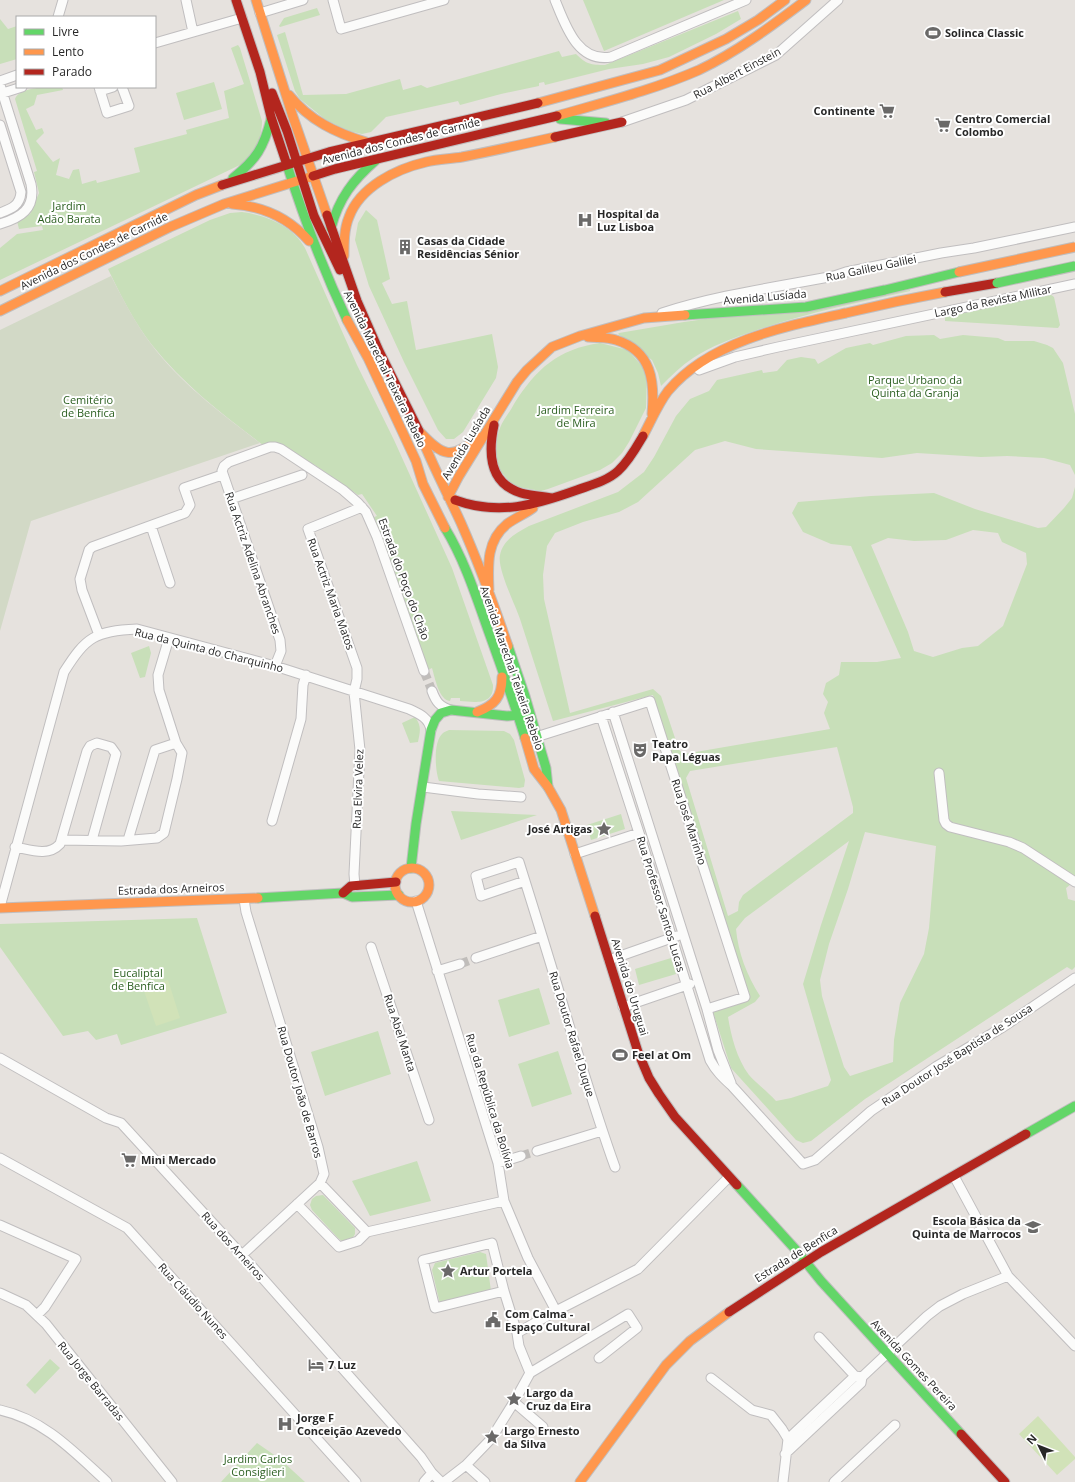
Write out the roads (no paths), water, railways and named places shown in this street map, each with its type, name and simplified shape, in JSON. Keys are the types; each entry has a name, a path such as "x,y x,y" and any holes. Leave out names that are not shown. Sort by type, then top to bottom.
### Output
{"main road":[{"name":"Avenida Marechal Teixeira Rebelo","path":"236,0 260,72 271,117 286,165 317,251 351,329 368,358 416,461 423,484 440,520 453,541 477,599 502,674 518,715 534,769 548,787"},
{"name":"Avenida Marechal Teixeira Rebelo","path":"256,0 313,176 357,301 379,351 419,431 489,590 527,704 546,768 548,787"},
{"name":"Avenida dos Condes de Carnide","path":"0,291 176,205 224,184 308,158 368,142 545,101 660,70 726,39 758,20 785,0"},
{"name":"Avenida dos Condes de Carnide","path":"0,311 199,213 224,204 335,169 548,119 656,87 700,68 761,33 806,0"},
{"path":"242,18 260,13"},
{"name":"Avenida Marechal Teixeira Rebelo","path":"260,72 273,94 313,214 331,254 357,301"},
{"path":"282,83 299,107 324,125 347,137 368,142"},
{"path":"224,184 246,168 258,156 264,144 271,117"},
{"path":"548,119 582,120 607,123 622,122"},
{"path":"344,263 344,235 350,213 360,199 373,186 386,178 425,162 467,156 622,122"},
{"path":"389,156 425,162"},
{"path":"331,228 336,210 346,191 355,178 379,158"},
{"path":"224,204 246,205 268,212 285,220 300,230 317,251"},
{"name":"Avenida Lusíada","path":"1075,247 806,307 644,318 580,336 552,347 541,356 517,382 459,476 448,497 471,506 500,509 522,508 540,504 600,482 618,470 633,453 665,395 677,383 709,358 724,350 770,332 799,323 1075,266"},
{"path":"580,336 616,340 631,348 648,365 652,375 653,387 651,420"},
{"path":"496,415 490,441 491,460 496,474 509,487 518,492 555,498"},
{"path":"419,431 436,448 444,452 456,453 464,449 488,430"},
{"path":"416,461 435,487 448,497 446,516 453,541"},
{"path":"489,590 488,556 492,541 496,534 507,524 540,504"},
{"path":"477,712 490,707 498,698 502,691 502,674"},
{"path":"411,868 416,824 431,730 438,716 452,710 507,716 518,715 524,712 527,704"},
{"path":"518,715 528,720 536,736"},
{"name":"Avenida do Uruguai","path":"548,787 561,810 638,1052 656,1091 675,1117 806,1262"},
{"path":"411,868 416,868 424,873 429,885 427,894 416,901 406,900 399,895 396,886 396,882 400,874 411,868"},
{"name":"Estrada dos Arneiros","path":"343,893 351,886 396,882"},
{"name":"Estrada dos Arneiros","path":"0,907 244,899 343,893 352,897 399,895"},
{"name":"Estrada de Benfica","path":"580,1482 657,1376 689,1341 754,1295 835,1243 1075,1106"},
{"name":"Avenida Gomes Pereira","path":"806,1262 821,1281 1005,1482"}],"street":[{"path":"58,16 63,0"},
{"path":"186,0 193,32"},
{"path":"260,13 303,0"},
{"path":"333,0 341,30 444,0"},
{"path":"554,0 568,32 576,44 589,54 599,58 605,58 746,0"},
{"name":"Rua Albert Einstein","path":"622,122 686,100 776,55 838,0"},
{"path":"156,43 242,18"},
{"path":"0,81 16,75"},
{"path":"0,224 19,217 28,207 32,194 31,184 1,91 17,88"},
{"path":"100,89 108,113 129,106 122,88"},
{"path":"0,125 21,192 20,200 15,206 0,212"},
{"name":"Rua Galileu Galilei","path":"644,318 683,306 714,299 1075,227"},
{"name":"Largo da Revista Militar","path":"690,373 742,356 910,318 1075,284"},
{"name":"Estrada do Poço do Chão","path":"222,475 223,468 229,462 270,447 278,447 343,490 362,507 370,519 424,671"},
{"path":"99,635 82,590 80,579 87,552 92,547 183,514 187,511 189,502 184,488 222,475"},
{"name":"Rua Actriz Adelina Abranches","path":"222,475 280,640 280,651 275,666"},
{"path":"231,499 302,475"},
{"name":"Rua Actriz Maria Matos","path":"354,692 357,679 357,668 308,529 362,507"},
{"path":"151,526 170,583"},
{"name":"Rua da Quinta do Charquinho","path":"0,907 15,847 64,672 76,653 86,642 99,635 117,630 137,630 275,666 419,713 428,722 431,730"},
{"path":"62,840 128,840 157,838 164,833 182,753 176,743 159,690 158,675 169,638"},
{"path":"272,821 301,719 303,685 306,675"},
{"path":"432,691 435,700 440,706 452,710"},
{"name":"Rua Elvira Velez","path":"354,692 360,750 354,874 355,886"},
{"name":"Rua José Marinho","path":"536,736 650,701 745,997 707,1009"},
{"name":"Rua Professor Santos Lucas","path":"613,712 707,1009 718,1050 732,1086"},
{"name":"Rua Professor Santos Lucas","path":"601,716 710,1060 715,1070 732,1086 803,1164"},
{"path":"15,847 47,852 56,848 62,840 86,751 90,746 97,743 111,747 116,754 92,840"},
{"path":"128,840 155,750 176,743"},
{"path":"939,773 944,820 946,824 961,831 1009,842 1023,848 1075,882"},
{"path":"423,787 478,794 521,797"},
{"path":"575,854 639,833"},
{"name":"Rua Doutor Rafael Duque","path":"525,881 481,896 476,876 519,862 525,881 542,936 602,1131 615,1167"},
{"name":"Rua Doutor João de Barros","path":"244,899 246,912 318,1147 324,1174 320,1183"},
{"name":"Rua da República da Bolívia","path":"416,901 498,1163 504,1201 528,1258 556,1311"},
{"path":"609,960 683,934"},
{"path":"476,958 542,936"},
{"name":"Rua Abel Manta","path":"371,947 429,1120"},
{"path":"437,971 460,964"},
{"name":"Rua Doutor José Baptista de Sousa","path":"803,1164 815,1160 871,1111 937,1066 1003,1026 1075,978"},
{"path":"623,1007 698,982"},
{"name":"Rua dos Arneiros","path":"0,1058 106,1118 121,1123 242,1255 422,1457 432,1473 443,1482"},
{"path":"537,1151 602,1131"},
{"path":"498,1163 521,1156"},
{"name":"Rua Cláudio Nunes","path":"0,1158 127,1228 356,1482"},
{"path":"954,1176 1008,1276 1075,1346"},
{"path":"517,1332 638,1269 729,1177"},
{"path":"242,1255 320,1183 368,1232"},
{"path":"297,1204 339,1247 358,1241 368,1232 504,1201"},
{"path":"0,1225 76,1259 45,1307 37,1314"},
{"path":"504,1291 435,1308 423,1260 492,1243 504,1291 517,1332 519,1346 530,1373"},
{"path":"788,1438 887,1353 926,1316 940,1306 963,1294 1008,1276"},
{"name":"Rua Jorge Barradas","path":"0,1293 26,1305 37,1314 172,1482"},
{"path":"443,1482 466,1464 491,1439 530,1373 628,1314 637,1328 599,1358"},
{"path":"786,1454 861,1383 859,1376 819,1337"},
{"path":"711,1378 752,1410 771,1415 782,1429 788,1438 783,1482"},
{"path":"514,1402 543,1428"},
{"path":"0,1410 14,1413 50,1432 107,1482"},
{"path":"834,1482 895,1425"},
{"path":"466,1464 485,1482"},
{"path":"424,1482 432,1473"}],"tunnel":[{"path":"424,671 432,691"},
{"path":"460,964 476,958"},
{"path":"521,1156 537,1151"}],"place":[{"name":"Solinca Classic","path":"933,33"},
{"name":"Continente","path":"887,111"},
{"name":"Centro Comercial Colombo","path":"943,125"},
{"name":"Hospital da Luz Lisboa","path":"585,220"},
{"name":"Casas da Cidade Residências Sénior","path":"405,247"},
{"name":"Teatro Papa Léguas","path":"640,750"},
{"name":"José Artigas","path":"604,829"},
{"name":"Feel at Om","path":"620,1055"},
{"name":"Mini Mercado","path":"129,1160"},
{"name":"Escola Básica da Quinta de Marrocos","path":"1033,1227"},
{"name":"Artur Portela","path":"448,1271"},
{"name":"Com Calma - Espaço Cultural","path":"493,1320"},
{"name":"7 Luz","path":"316,1365"},
{"name":"Largo da Cruz da Eira","path":"514,1399"},
{"name":"Jorge F Conceição Azevedo","path":"285,1424"},
{"name":"Largo Ernesto da Silva","path":"492,1437"}],"park label":[{"name":"Jardim Adão Barata","path":"69,212"},
{"name":"Parque Urbano da Quinta da Granja","path":"915,386"},
{"name":"Cemitério de Benfica","path":"88,406"},
{"name":"Jardim Ferreira de Mira","path":"576,416"},
{"name":"Eucaliptal de Benfica","path":"138,979"},
{"name":"Jardim Carlos Consiglieri","path":"258,1465"}]}
